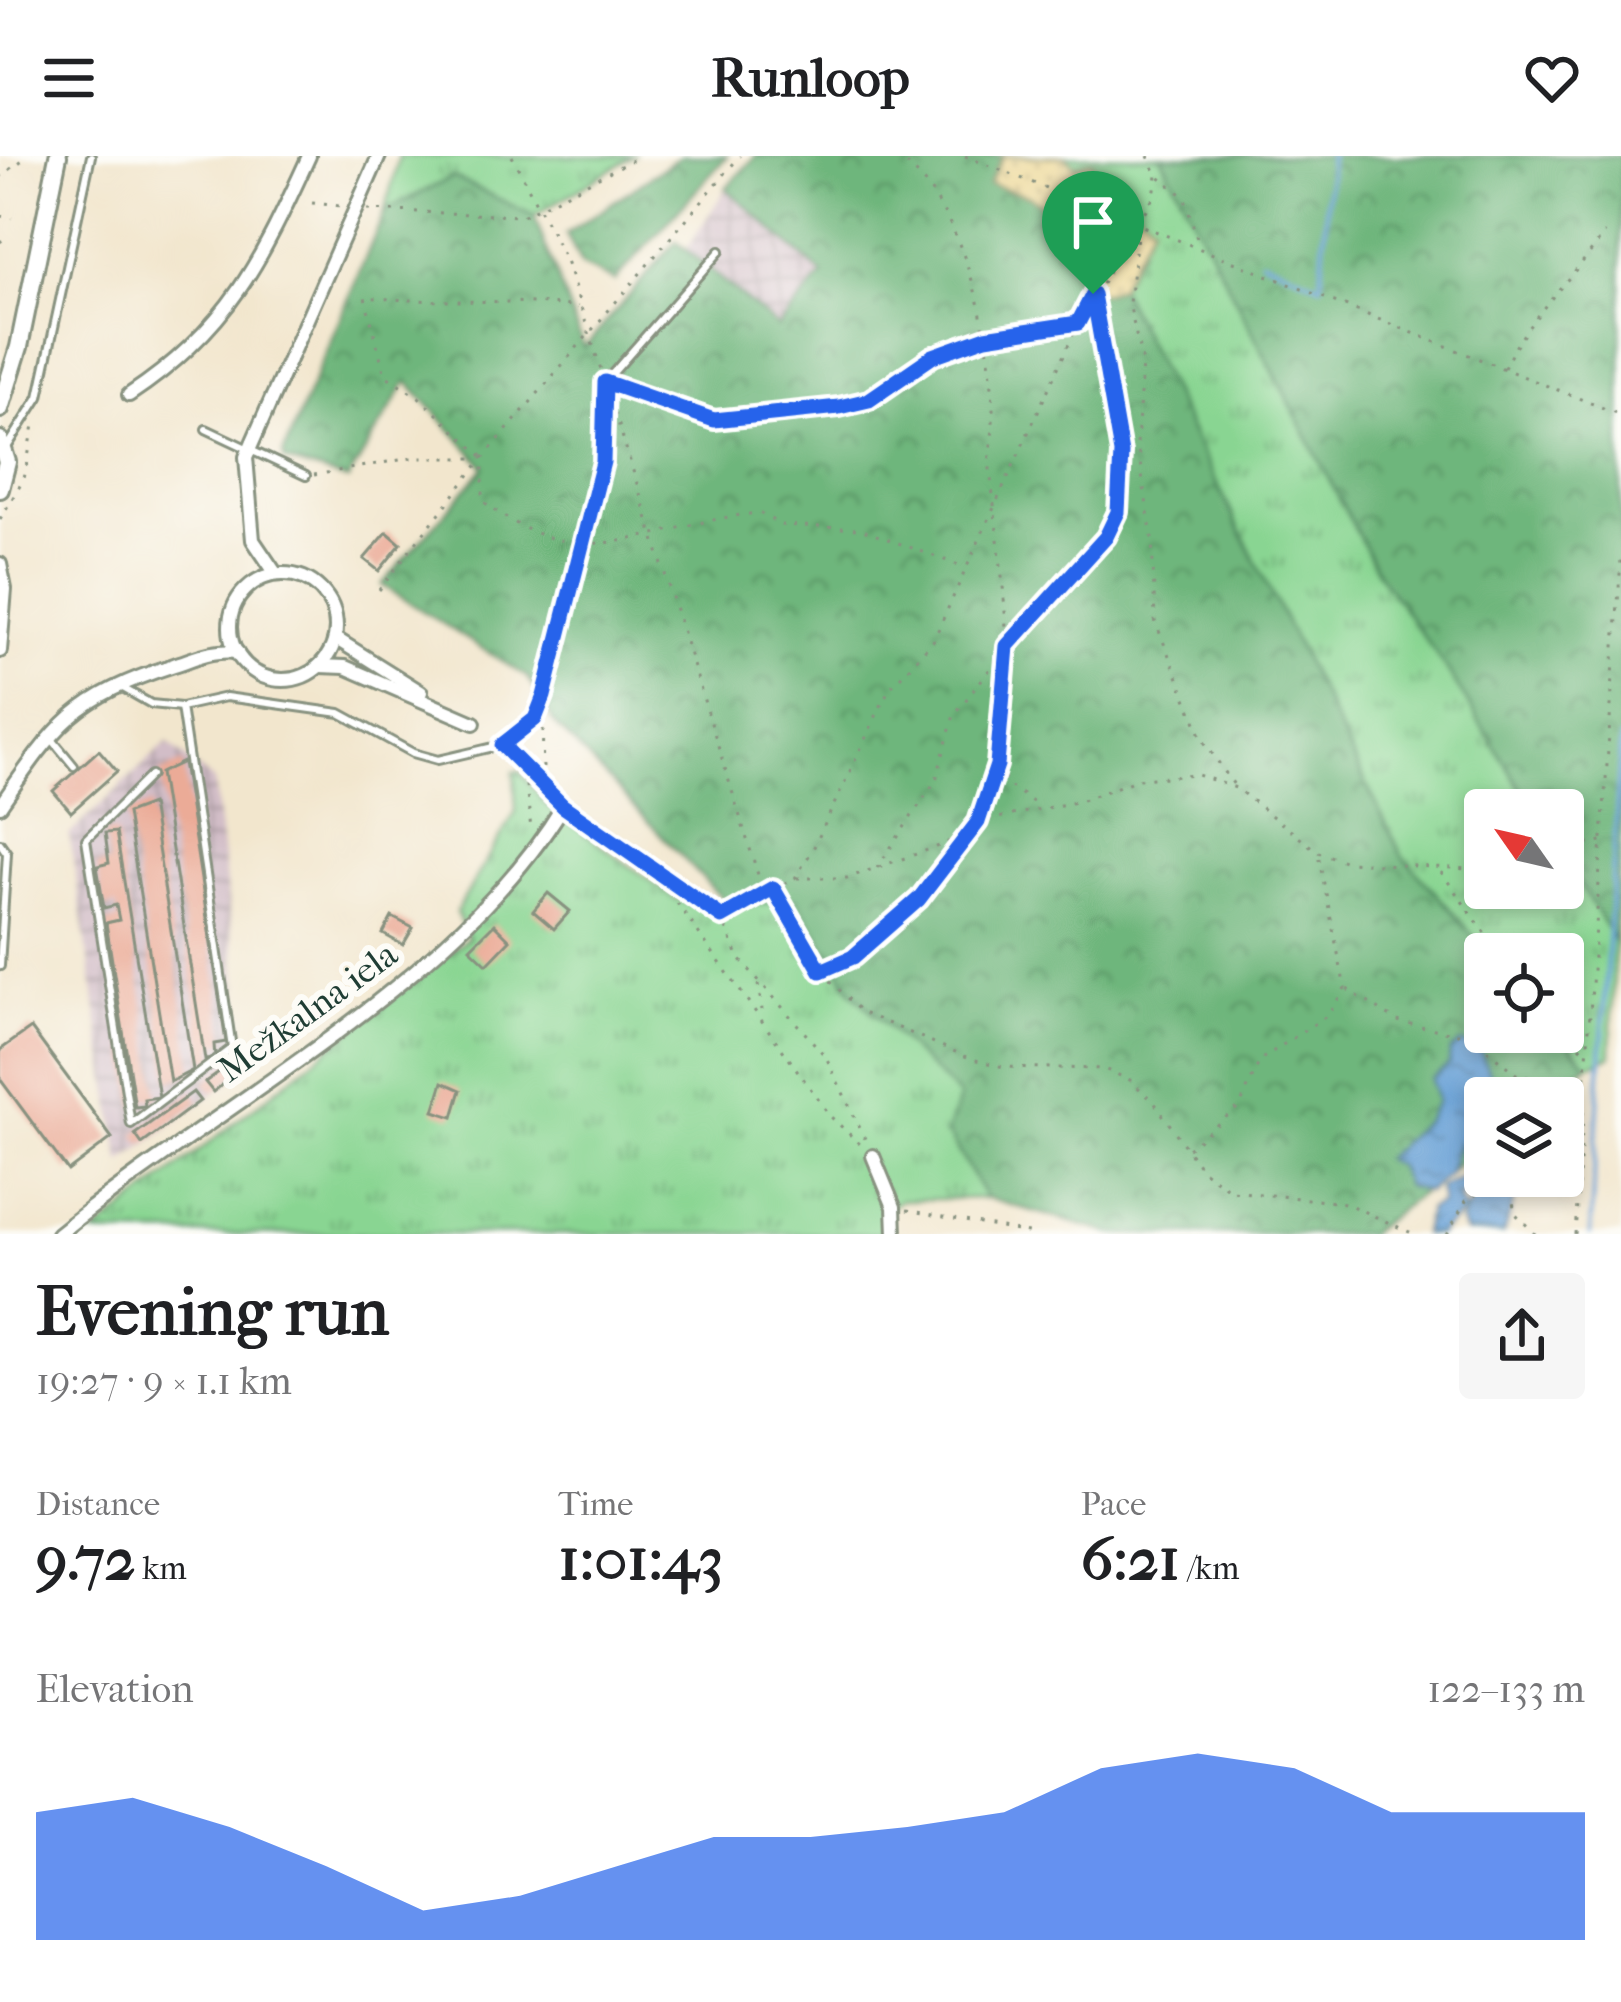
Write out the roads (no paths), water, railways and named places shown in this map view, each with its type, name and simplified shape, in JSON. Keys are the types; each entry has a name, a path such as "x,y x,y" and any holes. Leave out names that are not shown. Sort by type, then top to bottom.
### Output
{"street":[{"path":"0,409 19,347 58,156"},
{"path":"129,395 209,332 238,298 269,248 309,156"},
{"path":"276,574 253,540 246,457 379,156"},
{"path":"0,489 6,474 2,445"},
{"path":"0,564 5,589 0,651"},
{"path":"276,574 317,585 334,609 335,638 320,665 296,679 268,678 237,652 230,625 236,602 252,584 276,574"},
{"path":"320,665 345,667 474,722 335,638"},
{"path":"0,806 49,735 115,685 212,651 237,652"},
{"path":"563,806 722,917"},
{"name":"Mežkalna iela","path":"58,1234 433,956 534,849 563,806"},
{"path":"873,1156 893,1207 895,1234"}],"lane":[{"path":"2,445 39,398 91,156"},
{"path":"605,382 720,251"},
{"path":"206,428 306,476"},
{"path":"115,685 151,704 181,707 226,697 340,713 413,754 438,760 502,745 563,806"},
{"path":"151,775 86,839 131,1124 232,1048 181,707"},
{"path":"49,735 74,766"},
{"path":"0,843 7,854 0,966"}],"water":[{"path":"1461,1043 1464,1053 1481,1053 1491,1077 1464,1077 1464,1157 1458,1142 1449,1174 1428,1192 1406,1186 1398,1166 1383,1159 1426,1120 1437,1101 1431,1079 1449,1065 1450,1051"},
{"path":"1464,1176 1464,1194 1457,1197 1465,1211 1438,1234 1423,1234 1428,1209 1441,1203 1439,1188"},
{"path":"1514,1197 1503,1234 1465,1232 1460,1222 1472,1201"}],"waterway":[{"path":"1261,259 1321,285 1330,156"},
{"path":"1590,1234 1621,737"}]}
